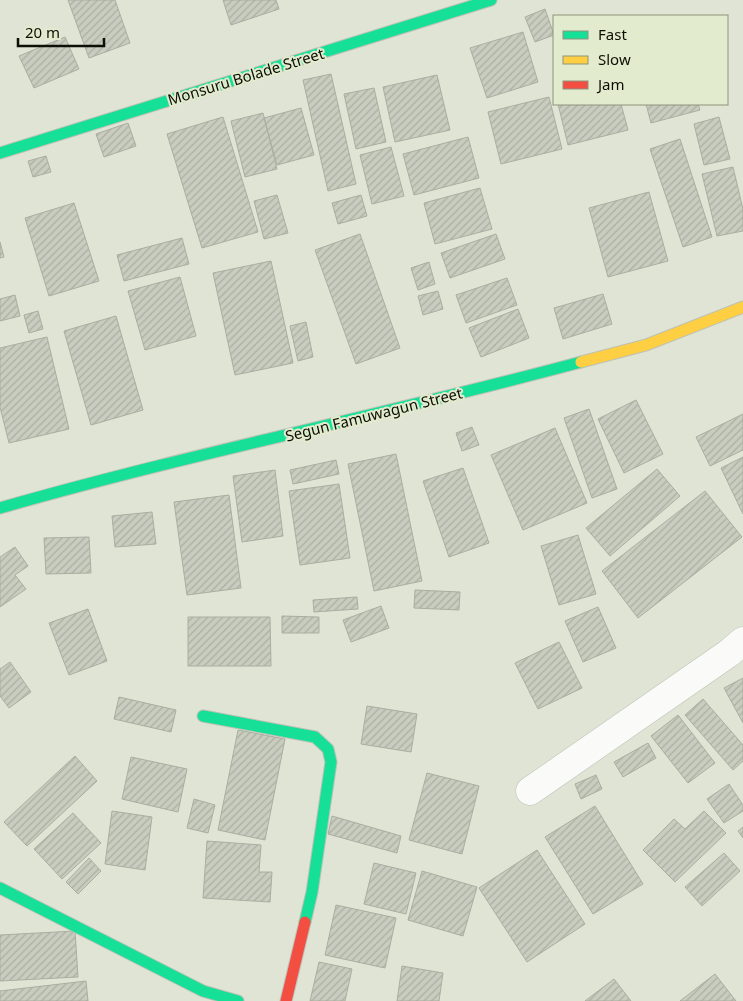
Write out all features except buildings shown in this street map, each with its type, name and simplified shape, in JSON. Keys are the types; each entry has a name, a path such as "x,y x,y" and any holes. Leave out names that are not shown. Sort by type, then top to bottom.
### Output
{"street":[{"name":"Monsuru Bolade Street","path":"0,153 491,0"},
{"name":"Segun Famuwagun Street","path":"0,508 81,485 490,387 646,345 743,307"},
{"path":"530,791 743,641"},
{"path":"203,716 314,737 328,749 331,762 312,892 286,1001"},
{"path":"0,888 202,996 238,1001"}],"traffic: fast":[{"path":"0,153 491,0"},
{"path":"0,508 145,469 581,362"},
{"path":"203,716 315,737 328,749 331,762 312,892 305,922"},
{"path":"0,888 203,991 238,1001"}],"traffic: slow":[{"path":"581,362 646,345 743,307"}],"traffic: jam":[{"path":"286,1001 305,922"}]}
